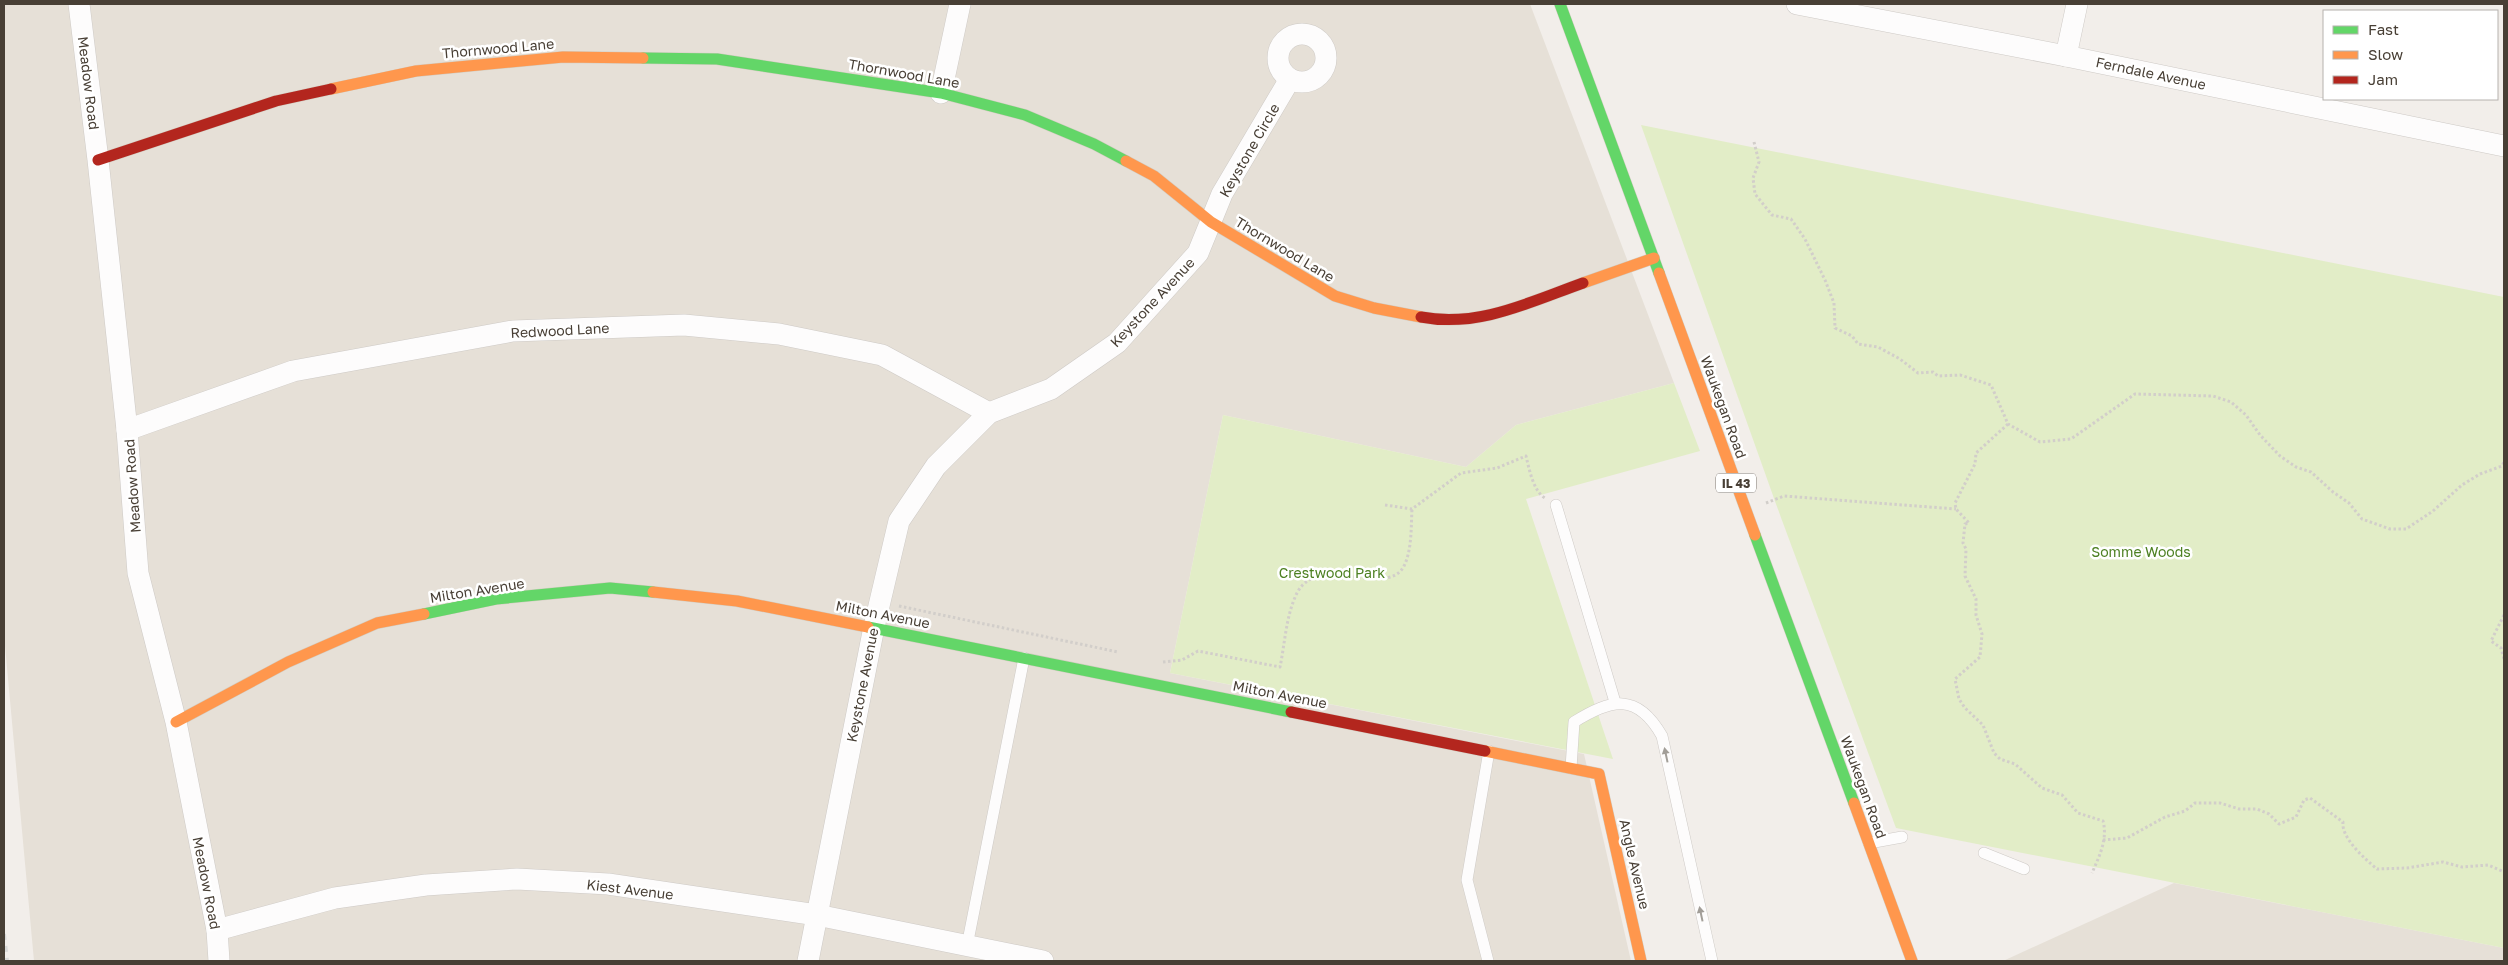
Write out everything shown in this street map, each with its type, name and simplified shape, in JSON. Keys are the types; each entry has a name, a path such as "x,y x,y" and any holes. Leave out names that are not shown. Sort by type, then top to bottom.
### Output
{"street":[{"name":"Meadow Road","path":"79,4 127,430 138,573 176,722 217,930 219,961"},
{"path":"942,93 960,4"},
{"name":"Waukegan Road","path":"1560,4 1912,961"},
{"name":"Ferndale Avenue","path":"1797,4 2066,56 2504,146"},
{"path":"2066,56 2077,4"},
{"name":"Thornwood Lane","path":"98,160 276,100 416,71 563,57 717,59 942,93 1025,115 1094,144 1154,176 1211,222 1335,296 1374,308 1424,318 1463,321 1497,314 1654,258"},
{"name":"Keystone Circle","path":"1211,222 1222,194 1290,78"},
{"name":"Keystone Avenue","path":"808,961 874,627 899,521 936,466 989,413 1051,389 1117,343 1198,253 1211,222"},
{"name":"Redwood Lane","path":"127,430 293,371 513,331 684,325 778,334 882,355 989,413"},
{"name":"Milton Avenue","path":"176,722 288,662 377,624 496,599 610,588 737,601 1599,774"},
{"name":"Angle Avenue","path":"1599,774 1641,961"},
{"name":"Kiest Avenue","path":"217,930 335,898 426,884 517,879 608,884 818,915 1042,961"}],"lane":[{"path":"1556,505 1615,702"},
{"path":"967,946 1024,658"},
{"path":"1572,768 1574,722 1597,708 1615,702 1637,708 1654,720 1662,736 1712,961"},
{"path":"1488,961 1467,880 1489,751"},
{"path":"1869,843 1902,837"},
{"path":"1984,853 2024,869"}],"path":[{"path":"1754,142 1759,162 1753,178 1755,194 1772,215 1791,220 1805,239 1834,303 1835,328 1852,336 1858,344 1878,347 1900,358 1918,373 1933,372 1938,376 1960,375 1991,385 2008,424 2040,442 2071,439 2135,394 2213,396 2231,402 2246,415 2260,435 2280,456 2296,467 2311,472 2333,492 2350,503 2362,519 2390,530 2406,529 2434,511 2462,485 2480,474 2503,464 2504,471"},
{"path":"2008,424 1976,453 1972,470 1955,503 1956,509 1969,523 1965,524 1963,543 1966,548 1966,580 1976,599 1976,615 1982,634 1980,657 1955,679 1959,699 1965,708 1983,725 1994,753 2000,759 2014,764 2042,788 2062,795 2078,813 2103,821 2105,828 2103,846 2092,873"},
{"path":"1385,505 1412,510 1461,473 1496,468 1526,456 1541,496 1556,505"},
{"path":"1746,510 1784,496 1956,509"},
{"path":"1155,660 1164,662 1182,660 1198,651 1280,667 1290,615 1298,591 1316,576 1339,575 1372,580 1394,575 1404,567 1409,550 1412,510"},
{"path":"880,602 1126,654"},
{"path":"2504,615 2492,641 2502,648 2504,659"},
{"path":"2103,840 2127,838 2165,817 2185,812 2196,804 2220,803 2239,809 2257,809 2269,814 2279,824 2296,817 2304,800 2310,798 2343,822 2342,828 2354,850 2376,869 2407,868 2443,862 2462,867 2488,865 2504,872"}],"shaded area":[{"path":"4,4 1530,4 1674,383 1516,425 1466,467 1223,415 1170,673 1584,754 1631,961 34,961 4,635"},
{"path":"2174,883 2504,948 2504,961 2003,961"}],"green space":[{"name":"Somme Woods","path":"1641,125 2504,297 2504,948 1896,828 1776,504"},
{"name":"Crestwood Park","path":"1674,383 1700,451 1526,499 1613,759 1170,673 1223,415 1466,467 1516,425"}],"railway":[{"path":"4,934 7,961"}],"traffic: fast":[{"path":"1560,4 1659,273"},
{"path":"643,58 717,59 941,93 1025,115 1094,144 1126,161"},
{"path":"1755,535 1854,803"},
{"path":"424,614 496,599 610,588 653,592"},
{"path":"868,627 1291,712"}],"traffic: slow":[{"path":"331,89 416,71 563,57 643,58"},
{"path":"1126,161 1154,176 1211,222 1335,296 1374,308 1421,317"},
{"path":"1583,283 1654,258"},
{"path":"1659,273 1755,535"},
{"path":"653,592 737,601 868,627"},
{"path":"176,722 288,662 377,623 424,614"},
{"path":"1485,751 1599,774 1641,961"},
{"path":"1854,803 1912,961"}],"traffic: jam":[{"path":"98,160 276,101 331,89"},
{"path":"1421,317 1463,319 1483,316 1523,305 1583,283"},
{"path":"1291,712 1485,751"}]}
